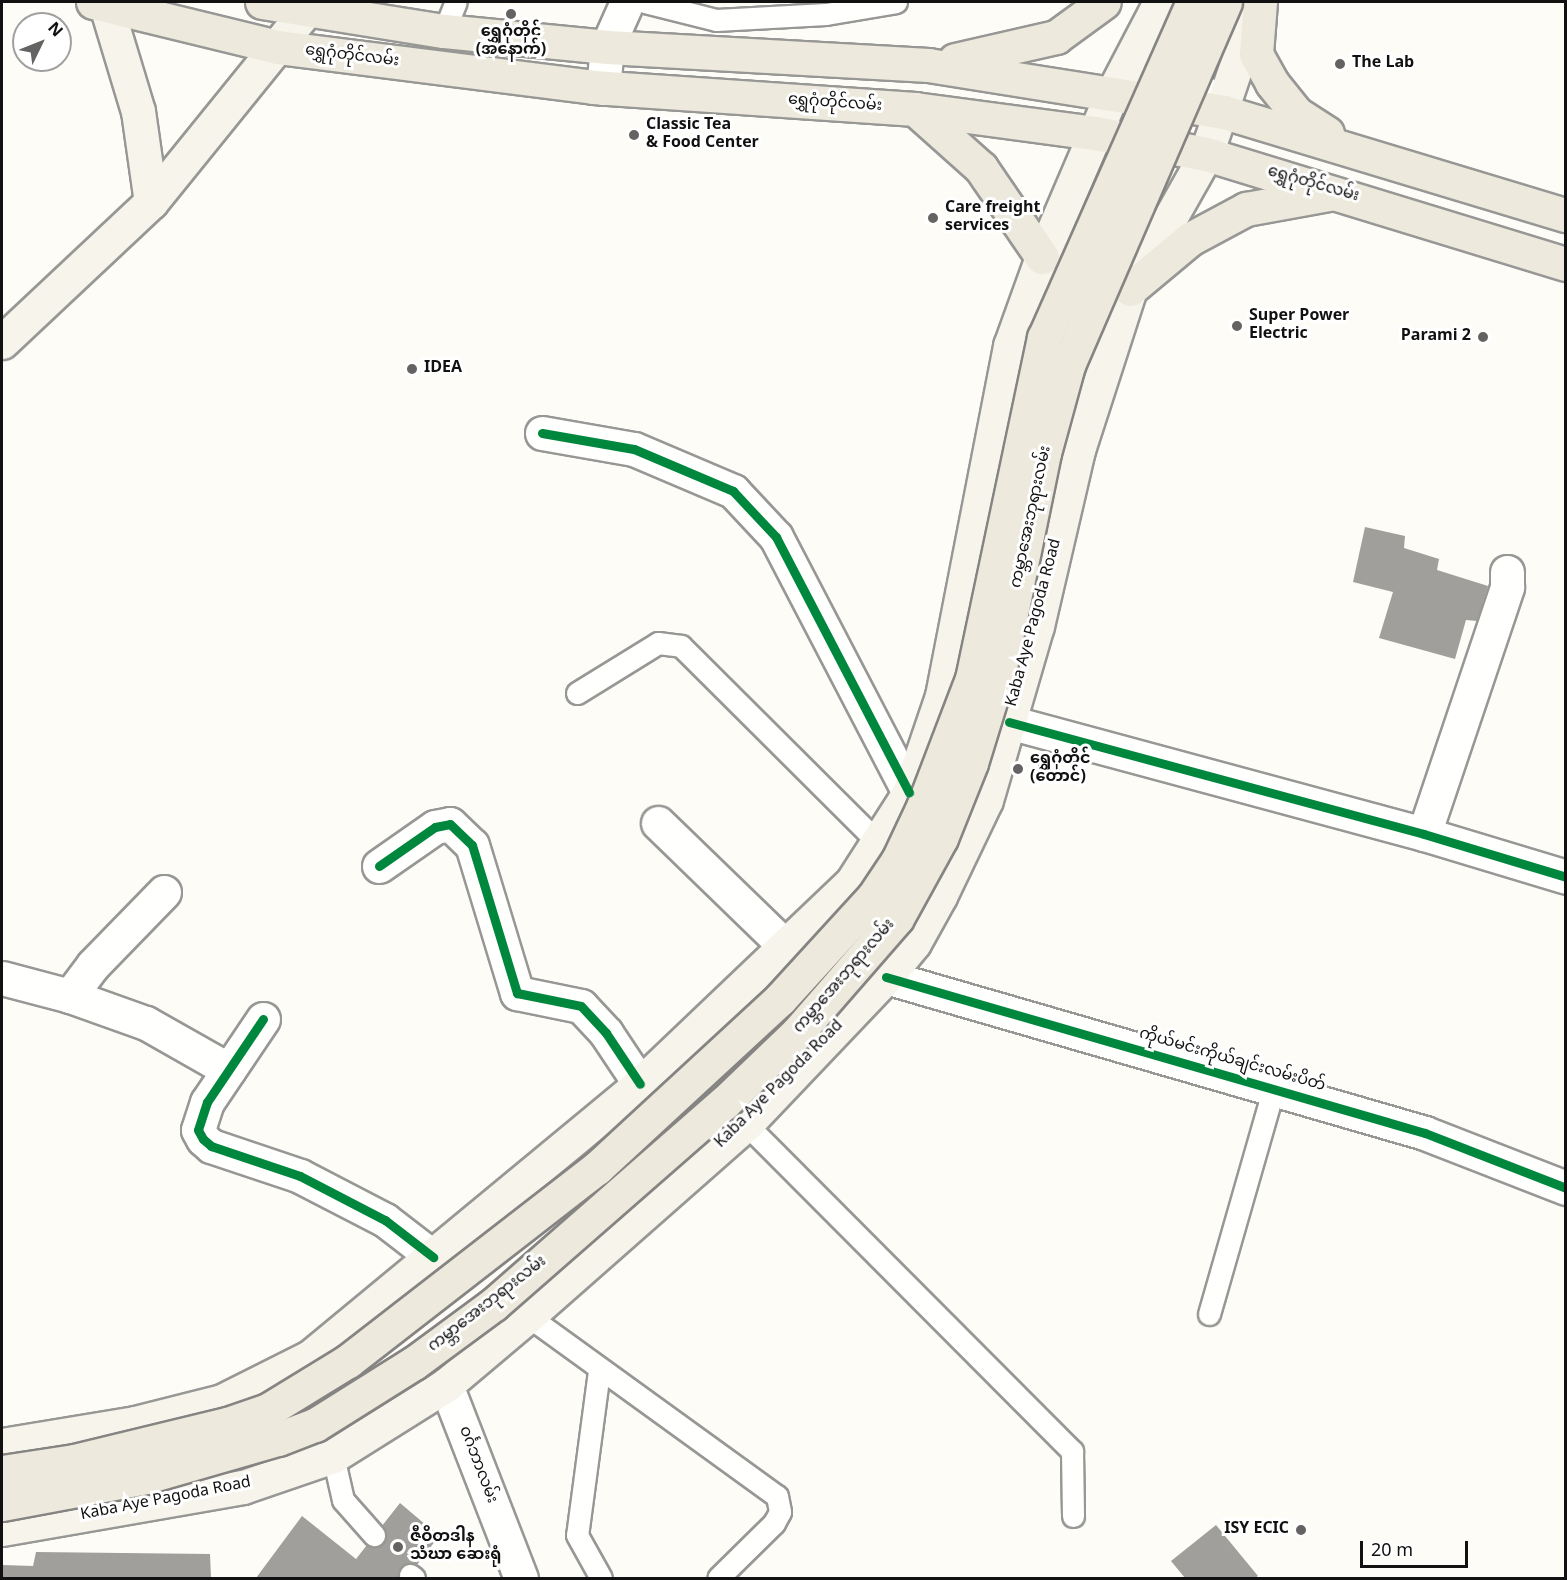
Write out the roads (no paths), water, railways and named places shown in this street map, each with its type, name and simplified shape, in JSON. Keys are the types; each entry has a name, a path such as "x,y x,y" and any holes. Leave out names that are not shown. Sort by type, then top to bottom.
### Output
{"main road":[{"path":"262,2 308,8 450,16 607,48 928,65 1119,80 1226,103 1354,150 1566,215"},
{"path":"928,65 995,54 1056,37 1104,2"},
{"path":"2,1445 135,1423 222,1401 310,1357 640,1084 852,882 880,845 909,793 942,696 989,435 1010,346 1042,257 1095,133 1119,80 1160,2"},
{"name":"ကမ္ဘာအေးဘုရားလမ်း","path":"2,1472 74,1461 226,1424 268,1410 348,1361 597,1168 780,999 874,896 898,860 923,807 972,680 1044,338 1193,2"},
{"name":"ကမ္ဘာအေးဘုရားလမ်း","path":"2,1504 146,1477 278,1439 315,1425 414,1363 494,1304 724,1103 797,1033 897,918 941,838 975,752 999,672 1044,453 1068,365 1225,2"},
{"path":"1130,289 1206,154 1226,103 1259,2"},
{"path":"1259,2 1256,54 1272,83 1296,113 1354,150"},
{"path":"101,3 138,111 151,202"},
{"name":"ရွှေဂုံတိုင်လမ်း","path":"101,3 277,47 603,88 915,109 1095,133 1206,154 1566,264"},
{"path":"2,342 151,202 308,8"},
{"path":"915,109 981,168 1042,257"},
{"path":"1130,289 1190,239 1246,209 1338,193"},
{"name":"Kaba Aye Pagoda Road","path":"2,1529 243,1487 333,1456 446,1385 528,1316 746,1125 886,977 914,943 940,896 986,800 1037,626 1078,450 1130,289"},
{"path":"942,696 1009,722"}],"street":[{"path":"603,88 607,48 627,2"},
{"path":"542,434 634,449 733,491 776,537 909,793"},
{"path":"1424,834 1507,587 1507,572"},
{"path":"1009,722 1424,834 1566,877"},
{"path":"658,823 786,947"},
{"path":"379,866 435,827 450,824 472,845 517,993 581,1006 606,1033 640,1084"},
{"path":"70,996 164,892"},
{"name":"ကိုယ်မင်းကိုယ်ချင်းလမ်းပိတ်","path":"886,977 1425,1133 1566,1188"},
{"path":"2,978 70,996 146,1023 229,1070"},
{"path":"263,1020 207,1102 198,1130 203,1139 211,1146 300,1176 353,1203 385,1220 433,1257"},
{"name":"ဝင်္ဂဘာလမ်း","path":"446,1385 521,1578"}],"lane":[{"path":"645,2 716,20 826,14 896,2"},
{"path":"577,693 658,643 681,646 880,845 940,896"},
{"path":"1209,1314 1274,1088"},
{"path":"746,1125 1072,1451 1073,1516"},
{"path":"528,1316 599,1371 777,1496 780,1512 774,1523 718,1578"},
{"path":"599,1371 577,1535 601,1578"},
{"path":"333,1456 343,1500 374,1535"}],"place":[{"name":"ရွှေဂုံတိုင် (အနောက်)","path":"511,14"},
{"name":"The Lab","path":"1340,64"},
{"name":"Classic Tea & Food Center","path":"634,135"},
{"name":"Care freight services","path":"933,218"},
{"name":"Super Power Electric","path":"1237,326"},
{"name":"Parami 2","path":"1483,337"},
{"name":"IDEA","path":"412,369"},
{"name":"ရွှေဂုံတိုင် (တောင်)","path":"1018,769"},
{"name":"ISY ECIC","path":"1301,1530"},
{"name":"ဇီဝိတဒါန သံဃာ ဆေးရုံ","path":"398,1547"}]}
